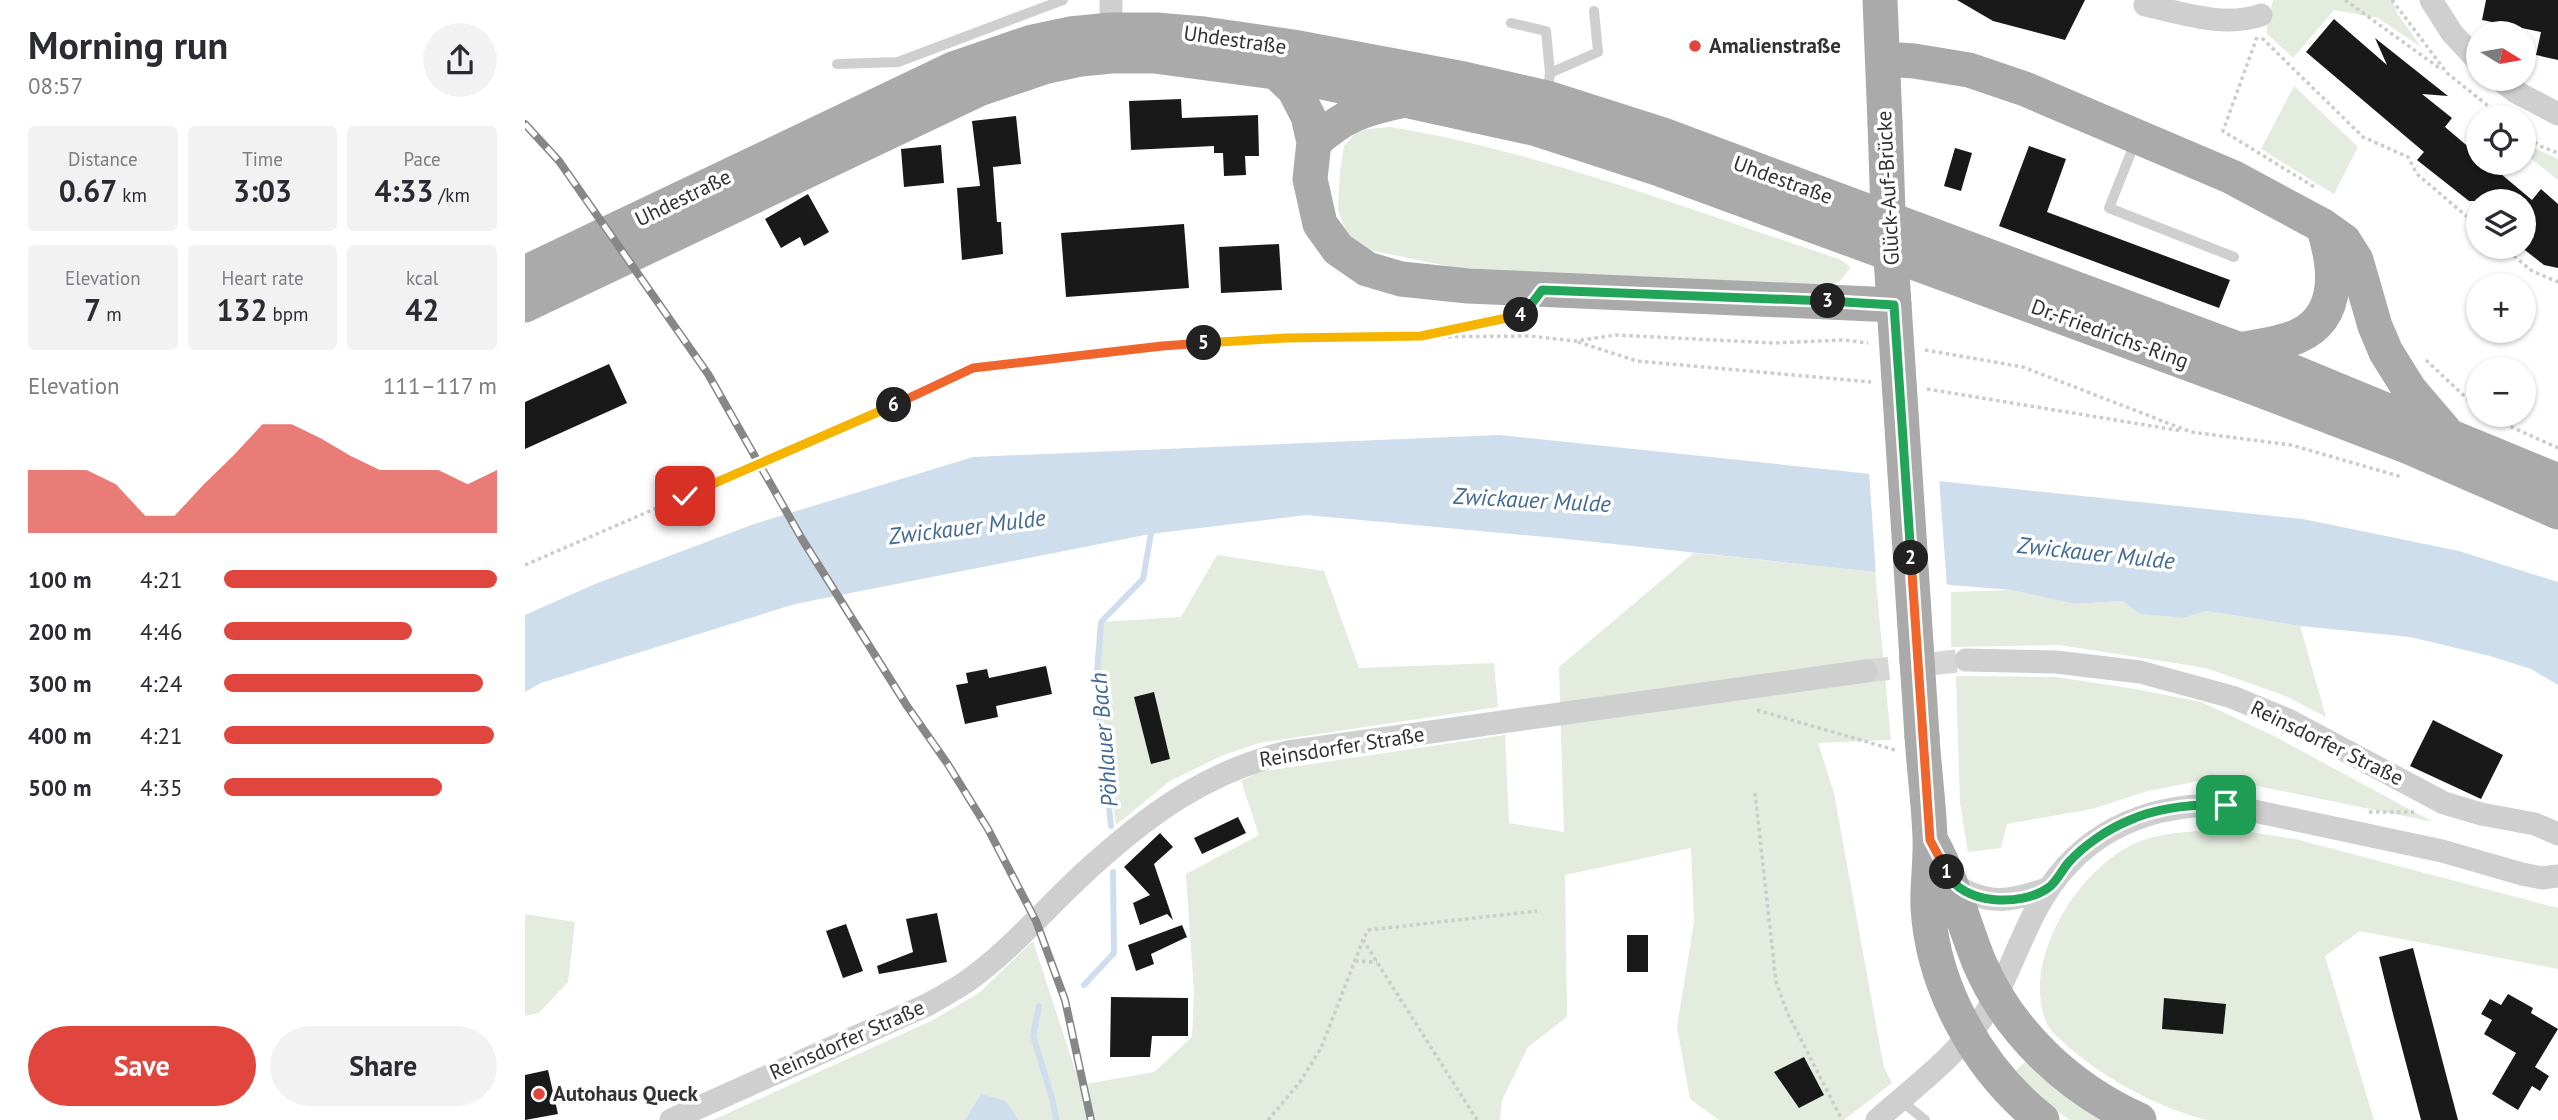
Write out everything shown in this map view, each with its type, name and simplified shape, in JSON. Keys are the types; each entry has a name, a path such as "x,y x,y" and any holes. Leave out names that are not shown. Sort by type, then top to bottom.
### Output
{"main road":[{"path":"1880,0 1883,59 1941,64 1985,74 2232,177 2323,226 2344,241 2356,260 2375,326 2386,352 2409,389 2449,435"},
{"name":"Uhdestraße","path":"525,273 953,69 1032,42 1070,34 1111,15 1156,30 1293,47 1464,79 1549,85 1663,135 1966,248"},
{"name":"Uhdestraße","path":"525,305 979,89 1044,67 1081,59 1111,56 1154,57 1276,72 1537,129 1657,168"},
{"name":"Glück-Auf-Brücke","path":"1883,59 1894,305 1930,840"},
{"path":"1276,72 1294,89 1308,116 1314,142 1310,179 1320,224 1338,249 1367,269 1401,279 1542,290 1894,305"},
{"path":"1314,142 1335,123 1352,114 1408,99"},
{"name":"Dr.-Friedrichs-Ring","path":"1657,168 2250,386 2409,447 2558,512"},
{"path":"2240,350 2301,335 2317,322 2330,295 2334,272 2323,226"},
{"name":"Dr.-Friedrichs-Ring","path":"1966,248 2240,350 2558,481"},
{"path":"1930,840 1951,883 1981,966 2032,1044 2085,1091 2139,1120"},
{"path":"1930,840 1928,878 1932,938 1951,998 1968,1037 1996,1077 2042,1120"}],"street":[{"path":"2431,0 2452,33 2466,48"},
{"path":"2145,6 2229,22 2262,17"},
{"path":"2515,91 2558,114"},
{"name":"Reinsdorfer Straße","path":"1966,660 2056,662 2140,673 2232,697 2288,720 2444,803 2481,814 2535,824 2558,834"},
{"name":"Reinsdorfer Straße","path":"671,1120 929,1004 966,982 1134,829 1175,799 1253,760 1289,752 1866,671"},
{"path":"1877,1120 1931,1075 1968,1037 1997,994 2049,888 2073,857 2104,834 2129,820 2198,804 2226,805 2442,851 2522,874 2542,878 2558,876"},
{"path":"1951,883 1979,897 2007,900 2049,888"}],"lane":[{"path":"837,64 898,62 1063,0"},
{"path":"1549,85 1598,52 1594,11"},
{"path":"1511,23 1546,31 1549,85"},
{"path":"2137,138 2109,208 2234,257"},
{"path":"1900,1100 1924,1120"}],"path":[{"path":"2345,0 2447,73 2486,105"},
{"path":"2392,0 2447,73"},
{"path":"2262,17 2363,137 2408,157 2417,174 2466,216"},
{"path":"2536,143 2558,153"},
{"path":"2518,259 2532,271 2558,282"},
{"path":"1421,336 1511,317"},
{"path":"525,565 925,392 973,368 1162,346 1286,338 1530,336 1575,341 1616,335 1774,343 1843,340 1869,343"},
{"path":"1920,349 2023,367 2191,432 2291,444 2403,477"},
{"path":"2512,427 2558,448"},
{"path":"1754,709 1923,747"},
{"path":"1755,793 1776,982 1787,1012 1842,1120"},
{"path":"1268,1120 1300,1082 1321,1048 1368,930 1537,911"},
{"path":"1363,940 1477,1120"},
{"path":"1355,961 1377,962"}],"shaded area":[{"path":"2273,0 2392,0 2397,13 2421,47 2378,18 2334,10 2293,58 2266,33"},
{"path":"2294,86 2358,147 2334,194 2261,149"},
{"path":"1391,127 1504,151 1617,184 1839,259 1851,267 1840,281 1825,288 1462,269 1369,250 1348,237 1338,210 1344,146 1358,130"},
{"path":"2536,149 2558,159 2558,180 2536,163"},
{"path":"1694,553 1875,572 1891,740 1818,743 1834,793 1884,1068 1892,1083 1844,1120 1719,1120 1690,1099 1677,1027 1694,922 1691,848 1565,875 1567,1017 1528,1047 1502,1100 1500,1120 713,1120 933,1020 979,993 1033,941 1080,1085 1154,1072 1192,1037 1194,993 1186,874 1259,835 1241,781 1258,772 1505,735 1509,823 1564,832 1559,667"},
{"path":"1217,555 1324,571 1359,668 1494,663 1498,707 1259,743 1221,756 1170,781 1116,825 1096,685 1101,622 1181,617"},
{"path":"2011,590 2074,604 2123,601 2141,614 2183,618 2207,611 2300,626 2326,717 2286,696 2206,668 2060,645 1951,647 1951,592"},
{"path":"1956,676 2056,677 2201,702 2272,735 2433,822 2253,785 2199,781 2148,791 2092,809 2007,824 2001,848 1968,852 1960,804"},
{"path":"2238,830 2295,839 2558,908 2558,969 2360,931 2325,956 2374,1120 2206,1120 2149,1099 2112,1079 2078,1055 2049,1028 2041,1001 2041,973 2048,945 2078,892 2098,869 2120,852 2143,840 2166,834"},
{"path":"525,914 575,922 568,982 539,1013 525,1016"},
{"path":"2028,1059 2111,1120 2070,1120 2043,1102 2012,1074"}],"water":[{"name":"Zwickauer Mulde","path":"1499,435 2303,519 2459,551 2558,582 2558,685 2531,669 2410,637 2300,626 2207,611 2183,618 2140,614 2123,601 2074,604 2011,590 1951,585 1875,572 1557,538 1306,515 1150,534 795,604 541,683 525,692 525,615 595,584 754,524 973,457"},
{"path":"981,1094 1006,1101 1018,1120 965,1120"}],"pier":[{"path":"1869,470 1939,478 1947,587 1876,575"}],"building":[{"path":"1957,0 2085,0 2065,40 1993,21"},
{"path":"2486,0 2558,0 2558,60 2536,55 2541,32 2536,31 2536,21 2482,20"},
{"path":"2334,19 2387,65 2375,38 2448,96 2422,94 2452,118 2445,127 2466,145 2466,175 2502,175 2519,189 2466,189 2466,199 2417,160 2424,152 2306,52"},
{"path":"1181,99 1182,118 1258,115 1259,156 1245,156 1246,175 1224,176 1223,153 1214,153 1214,146 1131,150 1129,101"},
{"path":"1016,116 1021,164 993,167 997,222 1001,222 1003,254 962,260 957,188 980,186 972,121"},
{"path":"941,145 944,183 904,187 901,149"},
{"path":"2029,146 2066,159 2047,212 2230,280 2219,308 1999,226"},
{"path":"1955,148 1972,153 1961,191 1944,186"},
{"path":"2541,189 2558,204 2558,268 2544,265 2536,259 2536,195"},
{"path":"808,194 829,232 804,246 800,237 781,248 765,219"},
{"path":"1184,224 1189,288 1066,297 1061,233"},
{"path":"1279,244 1282,290 1221,293 1219,247"},
{"path":"609,364 627,403 525,449 525,402"},
{"path":"1046,666 1052,694 996,706 998,717 965,724 956,685 968,683 966,673 987,669 989,678"},
{"path":"1154,692 1170,759 1151,764 1134,697"},
{"path":"2433,720 2503,755 2481,799 2410,766"},
{"path":"1238,817 1246,833 1202,854 1194,838"},
{"path":"1160,833 1173,847 1154,864 1173,920 1167,914 1140,925 1133,903 1150,895 1124,867"},
{"path":"937,913 947,962 879,974 877,966 913,952 906,919"},
{"path":"846,924 863,971 843,978 826,931"},
{"path":"1182,925 1187,937 1151,954 1154,964 1136,971 1128,945"},
{"path":"1627,935 1648,935 1648,972 1627,972"},
{"path":"2413,948 2458,1120 2421,1120 2393,1014 2379,957"},
{"path":"2508,994 2533,1008 2531,1013 2558,1029 2535,1067 2549,1076 2540,1091 2532,1086 2518,1110 2492,1094 2516,1053 2484,1034 2492,1020 2481,1014 2490,999 2501,1005"},
{"path":"1111,997 1188,998 1188,1036 1152,1036 1150,1057 1110,1057"},
{"path":"2164,998 2226,1004 2223,1034 2162,1029"},
{"path":"1804,1057 1824,1095 1799,1108 1774,1072"},
{"name":"Autohaus Queck","path":"548,1070 558,1114 525,1120 525,1075"}],"waterway":[{"name":"Pöhlauer Bach","path":"1111,826 1096,685 1101,622 1143,579 1152,528"},
{"name":"Pöhlauer Bach","path":"1084,985 1114,953 1113,872"},
{"name":"Pöhlauer Bach","path":"1039,1006 1033,1036 1053,1101 1056,1120"}],"tunnel":[{"path":"1866,671 1966,660"}],"railway":[{"path":"525,124 559,161 708,374 802,539 988,829 1036,921 1065,1000 1091,1120"}],"place":[{"name":"Amalienstraße","path":"1695,46"},
{"name":"Autohaus Queck","path":"539,1094"}],"route":[{"path":"685,496 925,392 973,368 1162,346 1286,338 1421,336 1524,314 1542,290 1894,305 1930,840 1951,883 1979,897 1994,900 2025,897 2049,888 2073,857 2104,834 2129,820 2198,804 2226,805"}]}
